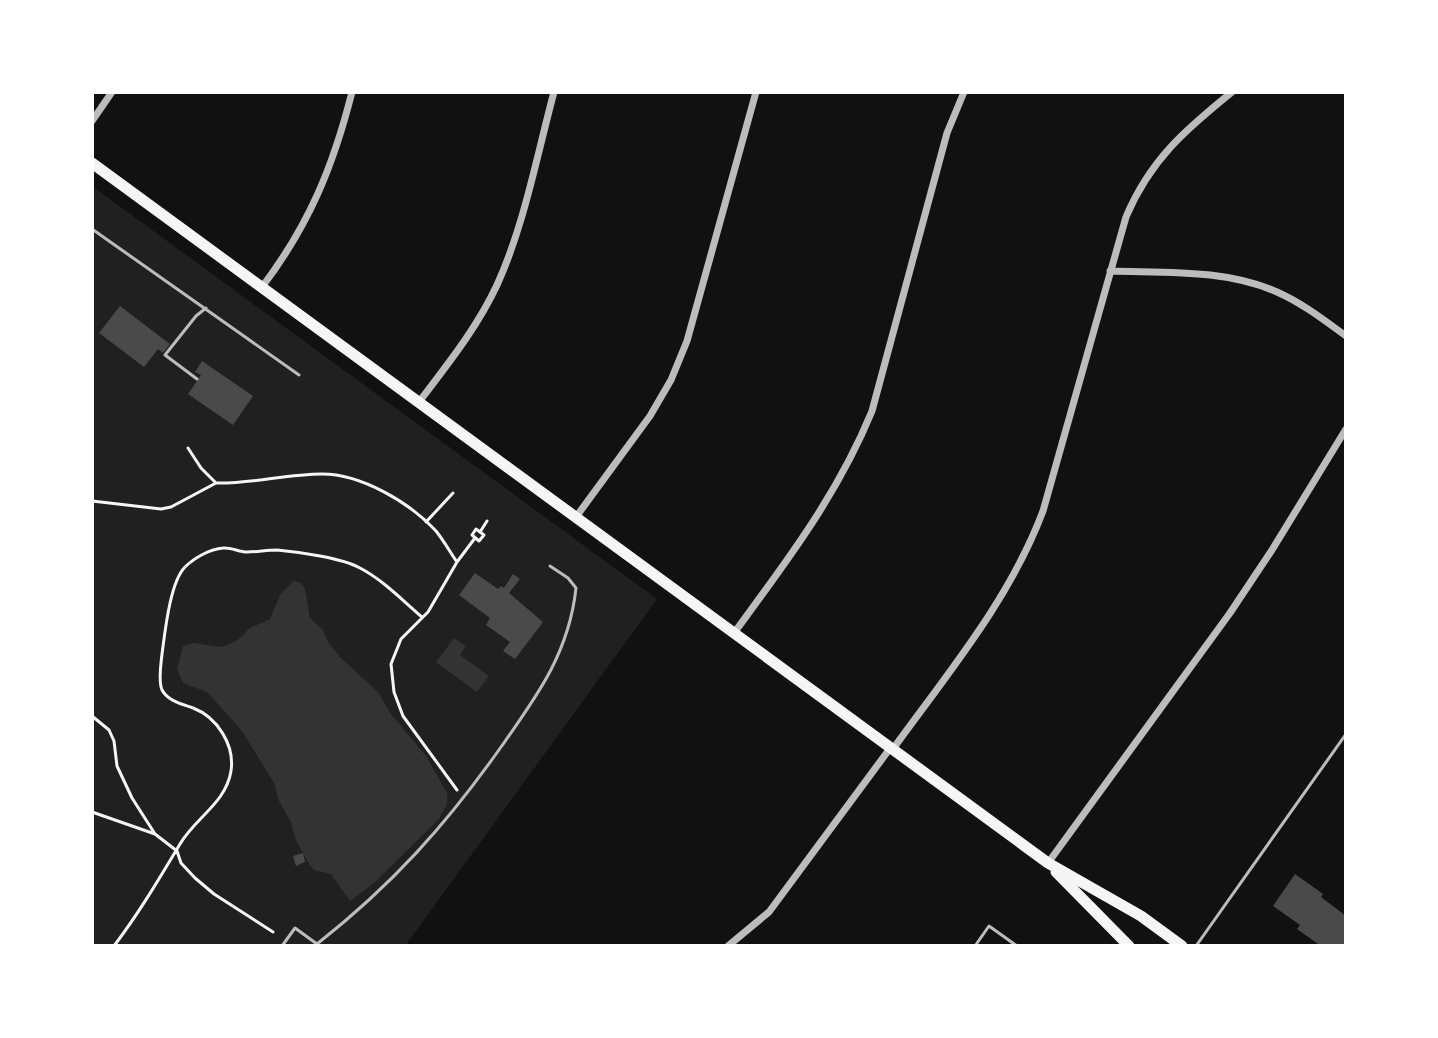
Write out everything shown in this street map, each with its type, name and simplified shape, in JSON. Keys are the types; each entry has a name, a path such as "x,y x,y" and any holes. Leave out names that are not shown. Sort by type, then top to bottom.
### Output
{"main road":[{"path":"92,163 1048,863 1141,916 1182,946"},
{"path":"1048,863 1129,946"}],"street":[{"path":"92,121 112,92"},
{"path":"262,287 305,224 324,184 339,143 352,92"},
{"path":"419,402 480,317 497,286 510,253 554,92"},
{"path":"576,517 650,416 682,354 756,92"},
{"path":"734,633 821,513 855,454 872,411 947,133 964,92"},
{"path":"728,946 769,912 996,604 1031,544 1043,511 1110,271 1134,197 1157,159 1232,92"},
{"path":"1110,271 1218,275 1260,285 1293,300 1346,336"},
{"path":"1048,863 1230,613 1346,429"}],"lane":[{"path":"92,229 299,375"},
{"path":"197,379 165,355 206,308"},
{"path":"282,946 295,928 317,944 364,907 423,848 458,806 544,685 561,649 574,608 576,588 568,578 550,566"},
{"path":"1196,946 1346,734"},
{"path":"975,946 989,926 1017,946"}],"path":[{"path":"188,448 216,483"},
{"path":"92,501 161,509 171,507 216,483 249,483 323,474 354,478 367,482 426,522 447,545 457,562"},
{"path":"426,522 453,493"},
{"path":"458,806 457,791 409,725 394,692 391,664 401,639 428,612 475,538 472,535 476,529 480,532 487,521"},
{"path":"114,946 154,891 189,832 224,793 231,776 233,761 230,748 213,721 196,709 169,698 161,688 162,652 169,610 182,569 194,559 224,547 246,552 279,550 336,561 358,566 378,579 422,617"},
{"path":"92,716 109,730 114,741 117,766 132,798 155,834"},
{"path":"92,812 155,834 177,851 181,863 214,894 273,932"}],"shaded area":[{"path":"92,186 657,599 405,946 92,946"},
{"path":"293,581 301,583 305,589 310,618 323,630 340,657 378,692 391,714 426,756 447,793 447,804 439,819 374,883 350,901 331,874 314,870 309,864 279,801 274,783 242,731 207,692 183,683 177,669 183,646 193,643 222,647 270,619 280,595"},
{"path":"454,638 466,646 460,655 489,676 477,692 436,662"}],"building":[{"path":"120,306 170,344 163,353 158,349 144,367 99,333"},
{"path":"202,361 253,396 233,425 188,394 201,375 195,372"},
{"path":"475,573 498,589 501,586 504,588 513,574 520,579 509,593 543,622 515,659 503,651 510,642 486,625 490,618 459,595"},
{"path":"303,853 305,862 296,866 293,856"},
{"path":"1295,874 1346,916 1346,946 1321,946 1297,929 1300,925 1273,906"}]}
